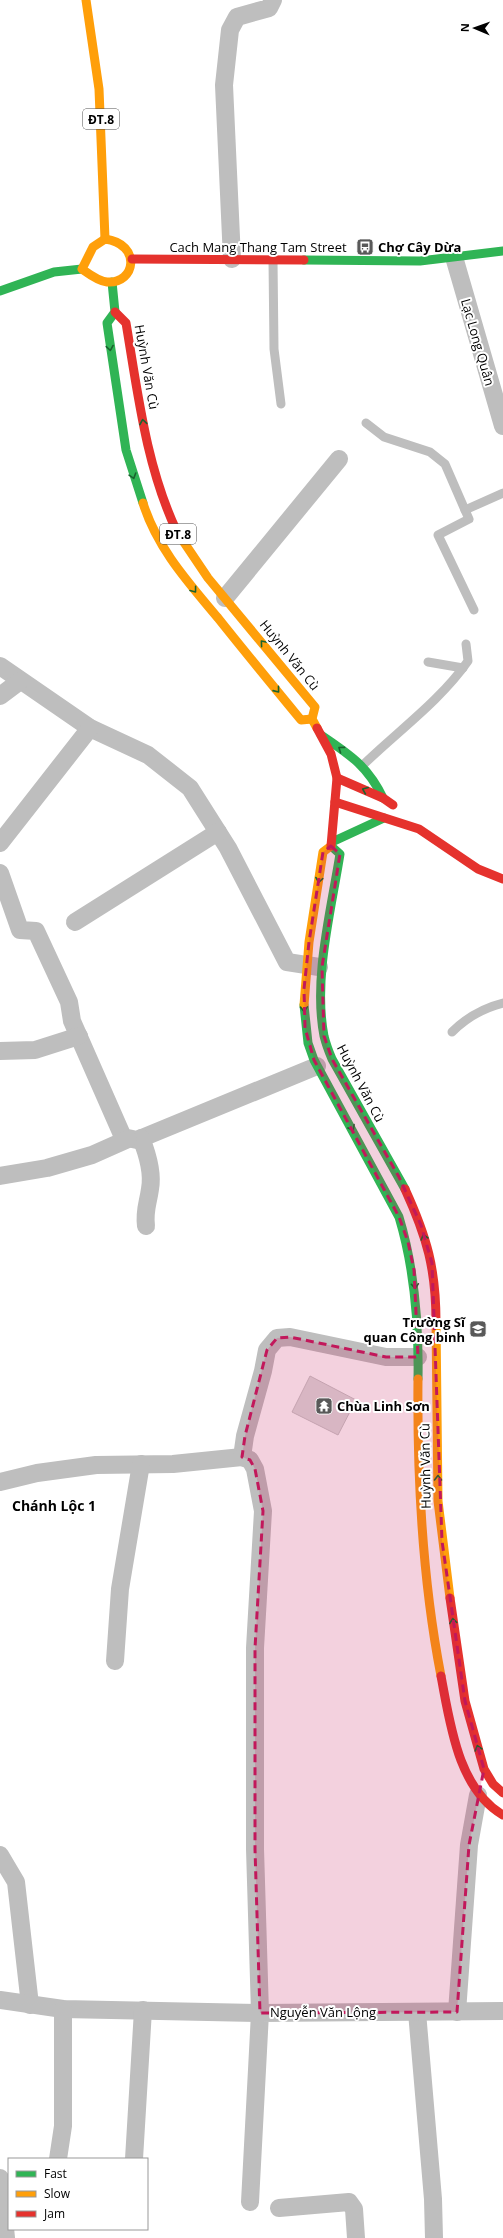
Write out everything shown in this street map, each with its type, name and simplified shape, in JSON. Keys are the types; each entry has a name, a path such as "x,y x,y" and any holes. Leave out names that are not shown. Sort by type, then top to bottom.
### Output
{"main road":[{"name":"ĐT.8","path":"86,0 94,38 100,89 105,239"},
{"path":"0,291 54,272 82,269 100,280 112,282 125,276 132,259 126,246 113,239 105,239 95,243 90,249 82,269"},
{"name":"Cach Mang Thang Tam Street","path":"132,259 420,261 503,251"},
{"path":"112,282 115,312 107,323 126,450 147,517 162,547 185,578 301,720 312,719"},
{"name":"Huỳnh Văn Cù","path":"115,312 126,323 148,451 163,503 179,537 225,598 315,707 312,719 331,754 337,778 332,844 340,854 314,966 321,1017 327,1046 357,1106 399,1177 421,1225 432,1263 436,1303 438,1501 442,1541 465,1700 484,1769 493,1784 503,1793"},
{"path":"185,578 201,567"},
{"path":"320,734 363,765 376,779 384,798"},
{"path":"337,778 384,798 405,814 419,829 478,869 503,879"},
{"path":"335,802 419,829"},
{"path":"384,818 332,844 323,852 314,966 304,997 305,1028 308,1043 317,1066 399,1217 408,1242 414,1270 418,1357 418,1451 422,1527 428,1590 441,1675 458,1748 478,1795 484,1802 503,1815"},
{"path":"478,1795 484,1769"}],"street":[{"path":"232,260 224,85 230,30 237,17 269,8 273,0"},
{"name":"Lạc Long Quân","path":"454,258 503,426"},
{"path":"225,598 339,459"},
{"path":"0,666 90,728 148,755 190,788 218,832 287,962 314,966"},
{"path":"0,696 20,681"},
{"path":"0,843 90,728"},
{"path":"74,922 218,832"},
{"path":"0,873 20,930 36,931 69,1002 72,1020 123,1137 135,1138"},
{"path":"0,1051 35,1050 79,1036"},
{"path":"0,1176 47,1168 92,1155 317,1066"},
{"path":"135,1138 150,1168 151,1188 144,1212 146,1226"},
{"path":"242,1457 245,1436 264,1371 267,1350 277,1338 290,1337 386,1357 418,1357"},
{"path":"0,1482 37,1473 96,1465 173,1464 242,1457 250,1460 255,1469 263,1511 255,1648 255,1849 260,2012 63,2009 0,2000"},
{"path":"115,1661 120,1589 141,1464"},
{"path":"457,2012 469,1845 478,1795"},
{"path":"0,1855 16,1882 30,2005"},
{"path":"58,2158 63,2126 63,2009"},
{"path":"134,2158 143,2010"},
{"name":"Nguyễn Văn Lộng","path":"250,2202 260,2012 503,2011"},
{"path":"417,2012 433,2199 434,2238"},
{"path":"0,2178 6,2238"},
{"path":"279,2208 349,2202 354,2209 356,2238"}],"lane":[{"path":"273,260 274,349 281,404"},
{"path":"366,423 384,437 430,452 445,464 469,519 438,535 474,610"},
{"path":"465,510 503,493"},
{"path":"363,765 426,708 463,668 468,661 466,644"},
{"path":"428,662 463,668"},
{"path":"452,1032 475,1014 503,1003"}],"highlighted area":[{"path":"331,846 340,854 322,967 324,1036 332,1059 399,1177 421,1225 432,1263 442,1541 465,1701 484,1769 469,1845 457,2012 260,2013 255,1849 255,1648 263,1511 255,1469 250,1460 242,1457 245,1436 267,1350 277,1338 290,1337 386,1357 418,1357 414,1270 408,1242 399,1217 314,1060 305,1028 304,989 309,942 323,852"}],"building":[{"name":"Chùa Linh Sơn","path":"310,1376 356,1400 338,1435 292,1412"}],"traffic: fast":[{"path":"304,260 420,261 503,251"},
{"path":"0,291 54,272 82,269"},
{"path":"112,282 115,312 107,323 126,450 143,503"},
{"path":"321,735 349,755 364,769 371,777 383,798"},
{"path":"332,842 384,818"},
{"path":"331,846 340,854 324,945 321,992 321,1014 324,1036 332,1059 405,1189"},
{"path":"304,1005 308,1043 314,1060 399,1217 409,1257 415,1297 418,1338 418,1379"}],"traffic: slow":[{"path":"86,0 99,89 105,239"},
{"path":"105,239 117,242 125,248 130,255 131,263 129,271 124,277 117,281 107,282 100,280 82,269 93,247 105,239"},
{"path":"143,503 156,535 174,564 301,720 312,719"},
{"path":"177,532 208,578 315,707 312,719 317,728"},
{"path":"304,1005 309,942 323,852 331,846"},
{"path":"436,1322 438,1501 450,1598"},
{"path":"418,1379 418,1453 422,1528 429,1602 441,1676"}],"traffic: jam":[{"path":"132,259 304,260"},
{"path":"115,312 126,323 139,403 150,456 166,507 177,532"},
{"path":"317,728 331,754 337,778 331,846"},
{"path":"337,778 383,798 393,805"},
{"path":"335,802 419,829 478,869 503,879"},
{"path":"405,1189 413,1206 429,1254 436,1303 436,1322"},
{"path":"450,1598 465,1701 484,1769 493,1784 503,1793"},
{"path":"441,1676 453,1734 458,1753 466,1772 476,1789 488,1803 503,1815"}],"place":[{"name":"Chợ Cây Dừa","path":"365,247"},
{"name":"Trường Sĩ quan Công binh","path":"478,1329"},
{"name":"Chùa Linh Sơn","path":"324,1406"}],"district":[{"name":"Chánh Lộc 1","path":"54,1505"}]}
